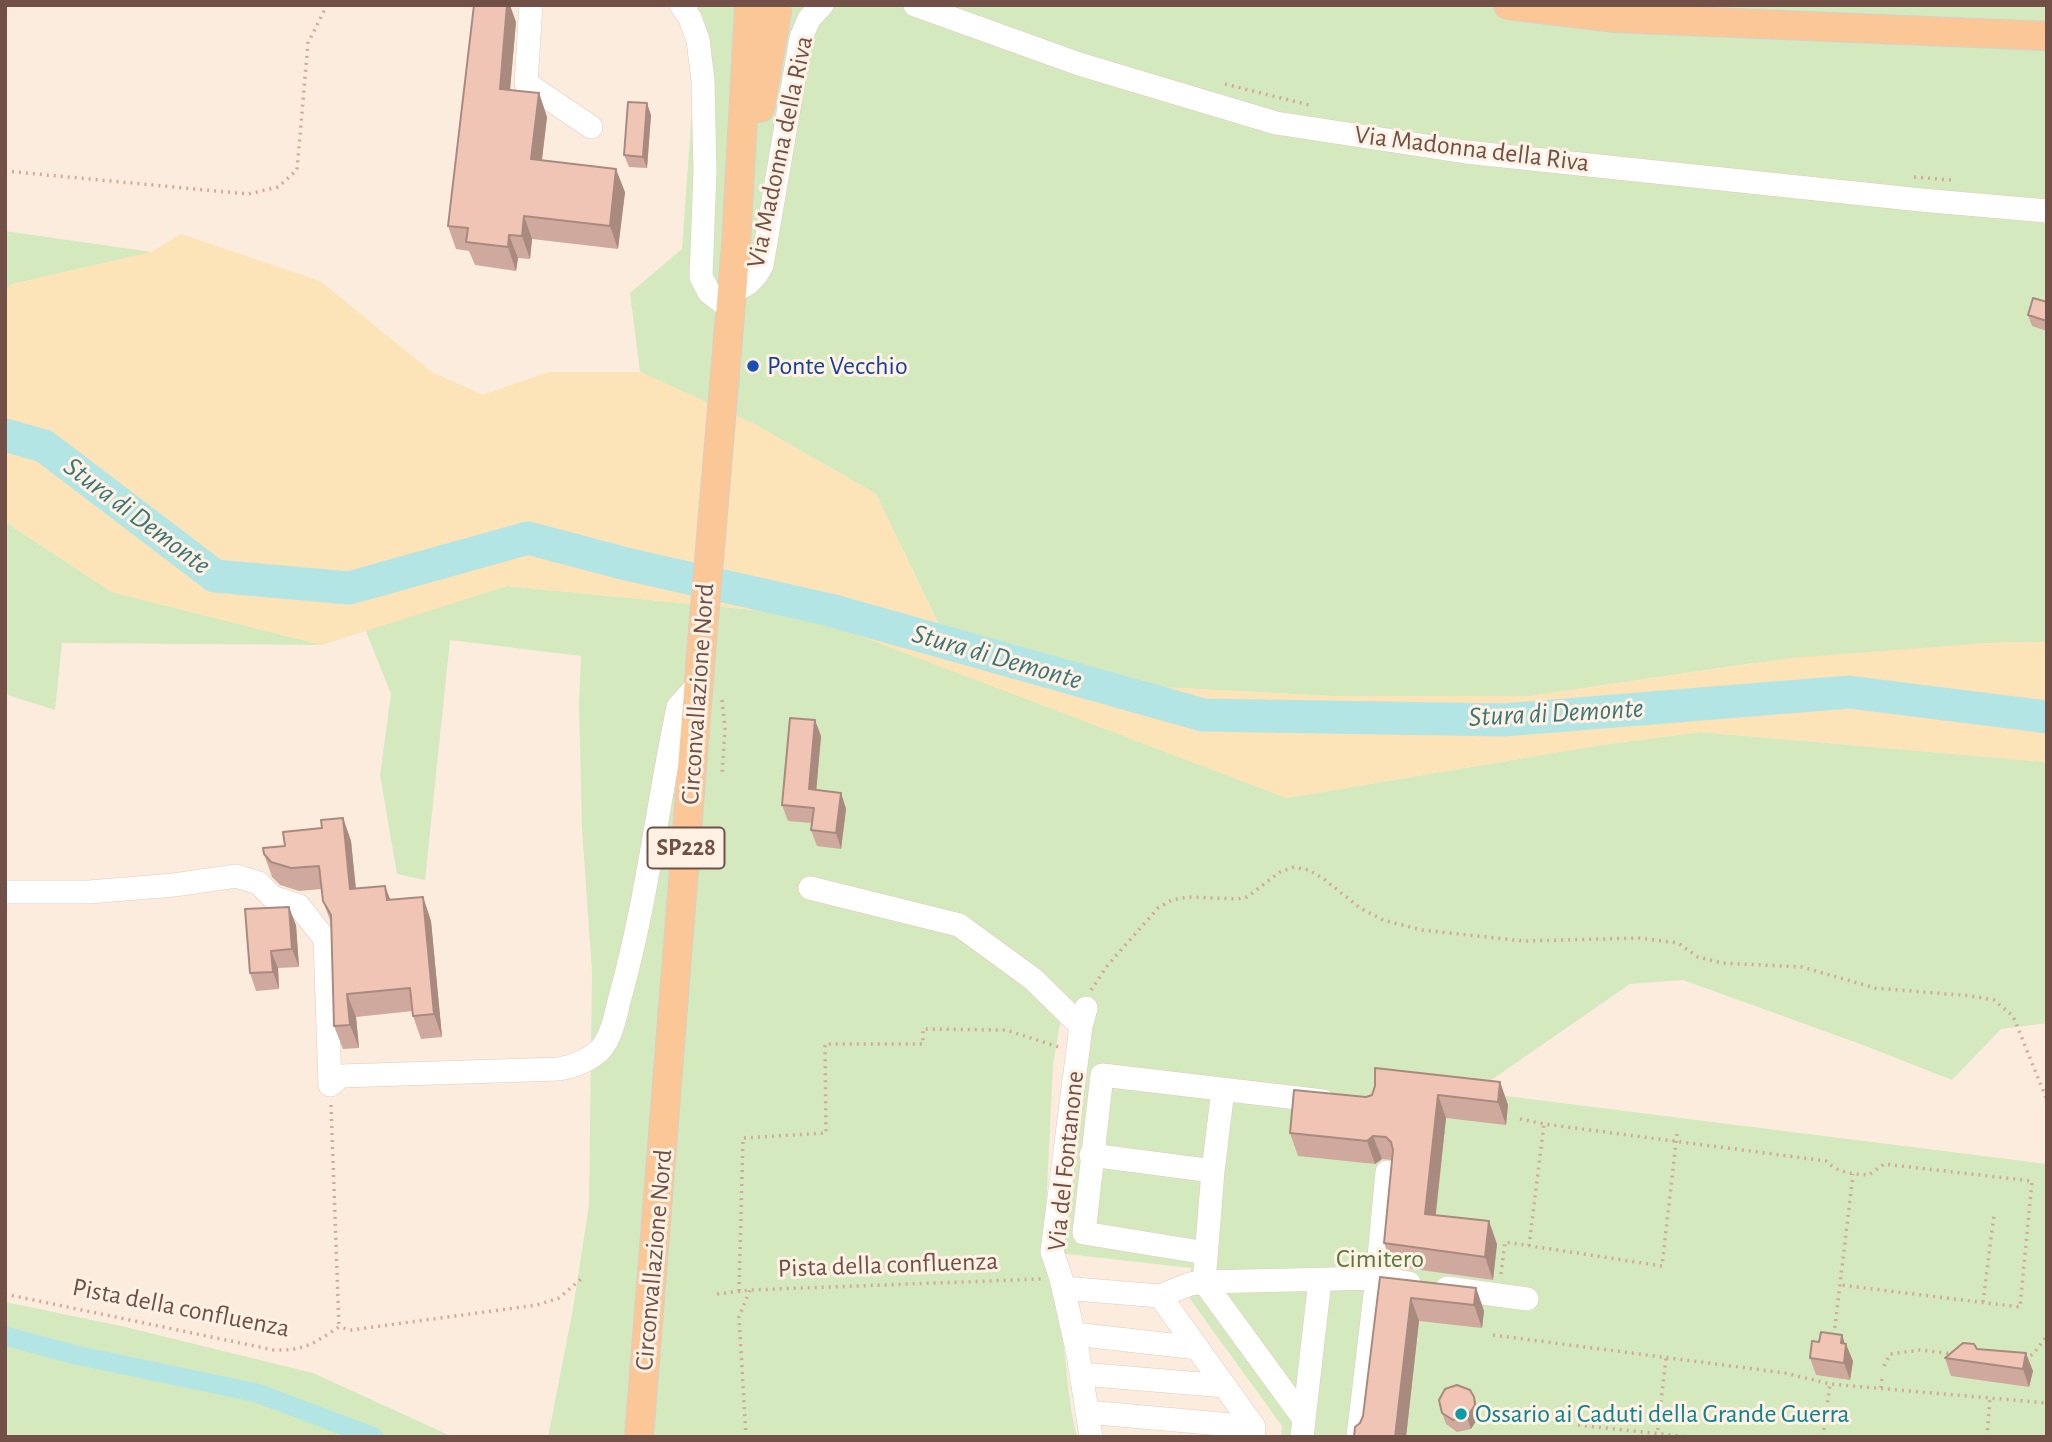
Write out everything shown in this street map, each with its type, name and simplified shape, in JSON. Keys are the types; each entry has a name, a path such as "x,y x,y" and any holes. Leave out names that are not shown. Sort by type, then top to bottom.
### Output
{"main road":[{"path":"1508,5 1616,18 2047,36"},
{"name":"Circonvallazione Nord","path":"639,1437 698,684 736,245 748,6"},
{"path":"748,6 758,12 783,9"},
{"name":"Circonvallazione Nord","path":"736,245 783,9"}],"street":[{"path":"531,5 526,83 591,127"},
{"path":"681,5 690,18 698,40 703,81 705,172 701,277 709,292 731,300"},
{"name":"Via Madonna della Riva","path":"731,300 757,276 762,265 801,38 809,19 822,5"},
{"name":"Via Madonna della Riva","path":"915,5 1079,64 1276,123 1466,152 2047,211"},
{"path":"330,1085 341,1076 559,1069 587,1061 601,1048 610,1035 634,947 678,707 698,684"},
{"path":"5,892 89,892 174,885 236,876 258,883 272,897 299,906 325,939 330,1085"},
{"path":"810,888 959,925 1083,1017"},
{"name":"Via del Fontanone","path":"1083,1017 1052,1252 1074,1334 1091,1437"},
{"path":"1206,1253 1084,1233 1102,1075 1343,1104"},
{"path":"1223,1090 1204,1282 1303,1428"},
{"path":"1091,1155 1213,1171"},
{"path":"1358,1437 1387,1172"},
{"path":"1062,1283 1160,1296 1190,1284 1204,1282 1377,1278 1527,1299"},
{"path":"1303,1428 1320,1280"},
{"path":"1160,1296 1225,1386 1253,1432"},
{"path":"1074,1334 1198,1348"},
{"path":"1081,1374 1225,1386"},
{"path":"1087,1412 1253,1432"}],"path":[{"path":"5,171 248,194 278,187 297,170 308,43 327,5"},
{"path":"1225,84 1317,107"},
{"path":"1911,176 1952,180"},
{"path":"722,776 725,728"},
{"path":"1083,1017 1097,978 1158,908 1172,900 1188,897 1247,897 1280,872 1294,867 1309,870 1324,878 1360,908 1383,920 1423,930 1524,940 1640,938 1678,943 1698,957 1722,963 1802,967 1875,988 1994,1000 2013,1016 2047,1100"},
{"path":"739,1290 743,1138 826,1133 825,1044 923,1045 923,1029 1006,1030 1077,1053"},
{"path":"330,1085 339,1327 351,1330 537,1305 559,1298 581,1279 585,1279"},
{"path":"1520,1119 1544,1124 1676,1137 1826,1161 1835,1170 1853,1174 1869,1175 1884,1164 2032,1181 2020,1307 1840,1285"},
{"path":"1529,1246 1544,1124"},
{"path":"1498,1295 1505,1242 1662,1266 1676,1137"},
{"path":"1833,1345 1853,1174"},
{"path":"1983,1302 1994,1215"},
{"name":"Pista della confluenza","path":"717,1294 739,1290 1062,1283"},
{"path":"746,1437 739,1317 750,1290"},
{"name":"Pista della confluenza","path":"5,1294 274,1350 296,1350 312,1344 339,1327"},
{"path":"1493,1335 1786,1373 1830,1384 2047,1403"},
{"path":"2024,1361 2047,1336"},
{"path":"1884,1366 1891,1354 1920,1350 1959,1354"},
{"path":"1657,1435 1666,1358"},
{"path":"1881,1388 1882,1379"},
{"path":"1824,1437 1830,1384"},
{"path":"1987,1437 1990,1398"},
{"path":"1578,1424 1688,1437"}],"green space":[{"path":"692,5 2047,5 2047,642 1988,643 1754,663 1530,696 1331,696 1159,687 940,627 876,494 756,425 640,372 630,293 682,249 699,14"},
{"path":"5,231 152,252 13,284 5,290"},
{"path":"5,520 112,592 322,645 62,643 55,710 5,694"},
{"name":"Cimitero","path":"507,586 806,615 1287,798 1601,745 1701,732 2047,762 2047,1023 2001,1029 1952,1080 1683,980 1630,984 1474,1092 2047,1164 2047,1437 1281,1437 1282,1426 1190,1299 1191,1268 1058,1253 1083,1053 1061,1018 1053,1064 1044,1252 1062,1333 1077,1437 548,1437 573,1309 589,1205 592,973 582,828 579,703 581,656 450,640 425,880 397,874 380,775 391,694 365,629"},
{"path":"5,1302 121,1326 313,1373 453,1437 5,1437"}],"sand":[{"path":"181,234 320,281 432,372 483,395 548,372 640,372 756,425 876,494 940,628 1160,687 1331,696 1530,696 1791,658 1988,643 2047,642 2047,762 1701,732 1601,745 1287,798 805,615 507,586 322,645 112,592 5,520 5,290 13,284 152,252"}],"building":[{"path":"474,5 507,5 500,89 539,93 531,159 616,169 610,226 524,216 522,236 509,235 508,247 466,242 468,228 448,226"},
{"path":"628,102 647,103 643,157 624,155"},
{"path":"2033,298 2047,302 2047,321 2028,315"},
{"path":"790,718 815,720 809,789 841,793 836,833 811,830 814,808 782,805"},
{"path":"343,818 350,889 385,886 387,900 423,897 434,1014 413,1016 410,988 347,994 350,1025 334,1026 331,915 323,901 319,866 291,868 271,862 264,854 263,848 285,846 283,832 322,828 321,820"},
{"path":"289,907 292,949 271,951 273,972 250,973 245,909"},
{"path":"1375,1068 1500,1082 1498,1102 1438,1095 1425,1214 1489,1221 1485,1257 1384,1243 1393,1150 1386,1137 1373,1136 1367,1141 1290,1133 1294,1090 1366,1097 1372,1095 1375,1086"},
{"path":"1380,1277 1476,1288 1474,1305 1411,1298 1395,1437 1354,1437 1355,1427 1363,1416"},
{"path":"1821,1332 1842,1335 1841,1343 1846,1344 1844,1363 1810,1358 1812,1341 1819,1342"},
{"path":"1963,1343 1974,1344 1977,1349 2026,1353 2023,1369 1945,1358"},
{"path":"1457,1385 1470,1390 1475,1405 1467,1417 1453,1420 1442,1413 1439,1400 1445,1389"}],"waterway":[{"name":"Stura di Demonte","path":"5,435 44,446 215,576 349,588 528,538 626,564 830,610 1203,715 1504,720 1849,692 2047,717"},
{"path":"5,1336 76,1355 257,1393 374,1437"}],"place":[{"name":"Ponte Vecchio","path":"753,366"},
{"name":"Ossario ai Caduti della Grande Guerra","path":"1461,1414"}]}
